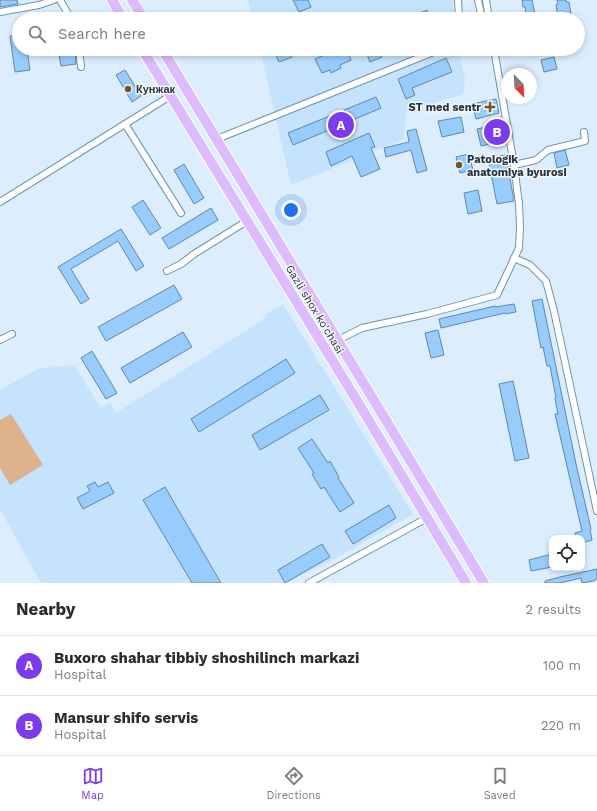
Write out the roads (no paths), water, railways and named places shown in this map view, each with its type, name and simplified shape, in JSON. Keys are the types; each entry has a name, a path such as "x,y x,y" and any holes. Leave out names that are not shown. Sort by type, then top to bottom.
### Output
{"highway":[{"path":"112,0 119,12"},
{"path":"132,0 140,12"},
{"name":"Gazli shox ko'chasi","path":"146,56 359,404 466,583"},
{"name":"Gazli shox ko'chasi","path":"166,56 484,583"}],"street":[{"path":"0,12 39,5 54,0"},
{"path":"60,0 67,12"},
{"path":"458,0 459,12"},
{"path":"478,0 481,12"},
{"path":"486,0 489,12"},
{"path":"80,56 81,67"},
{"path":"217,139 424,56"},
{"path":"338,340 362,328 427,314 497,295 519,248 520,227 519,204 514,165 495,56"},
{"path":"0,202 170,96"},
{"path":"125,124 181,213"},
{"path":"514,165 536,160 548,150 585,141 584,132"},
{"path":"167,271 181,264 194,254 247,221"},
{"path":"514,258 530,265 546,281 597,511"},
{"path":"0,340 12,334"},
{"path":"309,583 427,518"}],"place":[{"name":"Кунжак","path":"128,89"},
{"name":"ST med sentr","path":"490,107"},
{"name":"Buxoro shahar tibbiy shoshilinch markazi","path":"341,125"},
{"name":"Mansur shifo servis","path":"497,132"},
{"name":"Patologik anatomiya byurosi","path":"459,165"}]}
